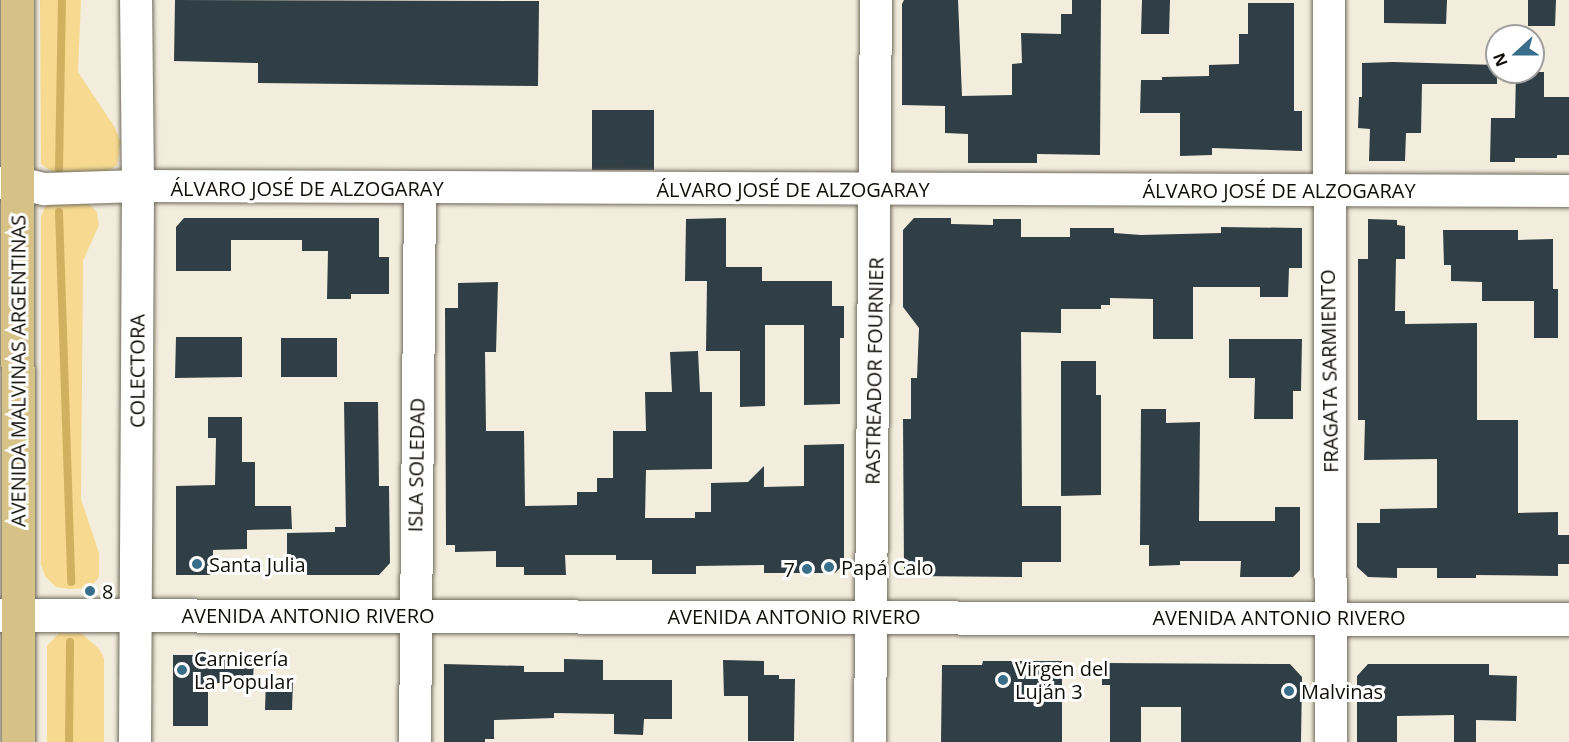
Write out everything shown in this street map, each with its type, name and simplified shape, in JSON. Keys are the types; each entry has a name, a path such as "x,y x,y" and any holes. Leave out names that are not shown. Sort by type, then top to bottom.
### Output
{"main road":[{"name":"AVENIDA MALVINAS ARGENTINAS","path":"17,0 9,183 9,615 18,742"},
{"name":"AVENIDA ANTONIO RIVERO","path":"9,615 1332,616 1569,619"}],"street":[{"name":"COLECTORA","path":"135,742 138,186 136,0"},
{"name":"RASTREADOR FOURNIER","path":"870,742 876,0"},
{"name":"FRAGATA SARMIENTO","path":"1329,0 1328,190 1332,616 1330,742"},
{"name":"ÁLVARO JOSÉ DE ALZOGARAY","path":"9,183 45,189 138,186 420,189 1569,191"},
{"name":"ISLA SOLEDAD","path":"415,742 414,615 420,189"}],"shaded area":[{"path":"40,0 81,0 78,72 114,126 121,142 117,165 101,176 66,177 41,164"},
{"path":"56,202 89,204 97,212 99,225 83,261 81,499 99,553 99,577 90,588 56,587 45,576 41,564 41,217 46,205"},
{"path":"59,633 81,633 99,649 104,658 104,742 47,742 47,646"}],"building":[{"path":"175,0 539,1 538,86 258,83 258,63 174,61"},
{"path":"904,0 958,0 962,96 1012,95 1012,64 1022,63 1021,33 1061,34 1061,14 1072,14 1072,0 1101,0 1100,155 1037,154 1037,163 968,163 968,134 945,133 945,106 902,105 902,4"},
{"path":"1142,0 1170,0 1169,34 1141,34"},
{"path":"1384,0 1447,0 1446,24 1384,23"},
{"path":"1528,0 1556,0 1555,26 1528,24"},
{"path":"1248,3 1294,3 1294,111 1302,111 1302,151 1212,148 1212,155 1180,156 1180,113 1140,113 1141,80 1209,76 1209,65 1239,64 1239,34 1248,34"},
{"path":"1362,63 1485,65 1485,84 1422,84 1421,133 1406,133 1405,161 1369,161 1370,129 1358,128 1359,97 1362,97"},
{"path":"1516,84 1544,84 1544,97 1569,97 1569,155 1557,155 1557,158 1515,158 1515,162 1490,162 1491,118 1515,118"},
{"path":"592,110 654,110 654,170 592,170"},
{"path":"184,218 379,218 379,257 389,257 389,294 351,294 351,299 327,299 328,251 302,251 302,240 231,240 231,271 176,271 176,227"},
{"path":"726,218 726,267 762,267 762,281 832,281 832,306 844,306 844,338 840,338 840,404 804,405 804,325 765,325 765,406 740,407 740,351 706,351 707,281 685,281 686,219"},
{"path":"914,218 951,218 951,224 993,225 993,219 1021,219 1021,237 1070,237 1070,228 1114,228 1114,233 1141,235 1221,233 1221,227 1302,228 1302,268 1289,268 1288,297 1260,297 1260,287 1193,287 1193,339 1153,339 1153,299 1110,298 1110,305 1101,305 1101,309 1061,309 1061,333 1021,332 1022,506 1061,506 1061,562 1022,562 1022,577 910,576 904,570 903,419 911,419 911,378 917,378 919,328 903,307 903,230"},
{"path":"1368,219 1397,220 1397,225 1405,226 1405,259 1396,259 1395,311 1405,311 1405,324 1477,323 1477,420 1518,420 1518,513 1558,512 1558,535 1569,535 1569,564 1558,564 1558,576 1476,575 1476,578 1437,578 1437,568 1397,568 1397,578 1368,577 1357,567 1357,523 1380,523 1380,509 1437,508 1437,459 1364,460 1365,420 1358,420 1358,259 1368,259"},
{"path":"1443,230 1518,230 1518,240 1553,239 1553,289 1558,289 1558,338 1534,338 1534,301 1482,301 1482,282 1451,281 1451,265 1444,265"},
{"path":"498,282 496,352 485,352 486,431 524,431 525,506 577,505 577,492 597,492 597,478 613,478 613,431 646,431 645,392 672,392 670,352 698,351 700,392 712,392 712,469 646,470 645,518 695,518 695,512 711,512 711,483 748,482 764,466 764,487 804,486 804,445 844,444 844,564 835,573 764,573 764,565 696,566 696,574 652,574 652,560 616,560 616,555 565,555 566,575 524,575 524,567 496,567 496,551 455,552 455,545 446,545 445,308 458,308 458,283"},
{"path":"176,337 242,337 242,377 175,378"},
{"path":"281,338 337,338 337,377 281,377"},
{"path":"1229,339 1302,339 1301,391 1293,391 1293,419 1254,419 1255,378 1229,378"},
{"path":"1061,361 1096,361 1096,395 1101,395 1101,495 1061,496"},
{"path":"344,402 378,402 379,486 389,486 390,563 379,575 287,575 287,533 335,532 335,527 346,527"},
{"path":"1141,409 1166,409 1166,423 1200,422 1199,521 1275,521 1275,507 1300,507 1300,570 1293,577 1240,577 1241,561 1180,561 1180,565 1149,566 1149,545 1140,545"},
{"path":"208,417 242,417 242,462 255,462 255,506 291,506 292,529 247,530 247,549 213,550 213,575 176,575 176,486 215,485 216,438 208,438"},
{"path":"173,655 254,655 253,683 208,683 208,726 173,726"},
{"path":"564,659 603,660 603,680 672,680 672,719 644,719 643,735 614,734 614,714 554,713 554,718 494,720 494,739 485,739 485,742 444,742 444,664 524,666 524,672 564,672"},
{"path":"723,660 764,661 764,675 779,675 779,679 795,679 794,741 748,741 748,696 724,696"},
{"path":"983,661 1062,661 1062,742 941,742 942,665 982,665"},
{"path":"1102,663 1290,664 1302,677 1301,742 1181,742 1181,707 1141,707 1141,742 1110,742 1110,685 1102,685"},
{"path":"1368,664 1489,664 1489,675 1517,676 1516,721 1476,720 1476,742 1454,742 1454,715 1397,716 1397,742 1357,742 1357,676"},
{"path":"266,678 293,678 292,710 265,710"}],"waterway":[{"path":"59,169 62,0"},
{"path":"59,212 71,582"},
{"path":"69,742 70,642"}],"place":[{"name":"Santa Julia","path":"197,564"},
{"name":"Papá Calo","path":"829,567"},
{"name":"7","path":"807,569"},
{"name":"8","path":"90,591"},
{"name":"Carnicería La Popular","path":"182,670"},
{"name":"Virgen del Luján 3","path":"1003,680"},
{"name":"Malvinas","path":"1289,691"}]}
